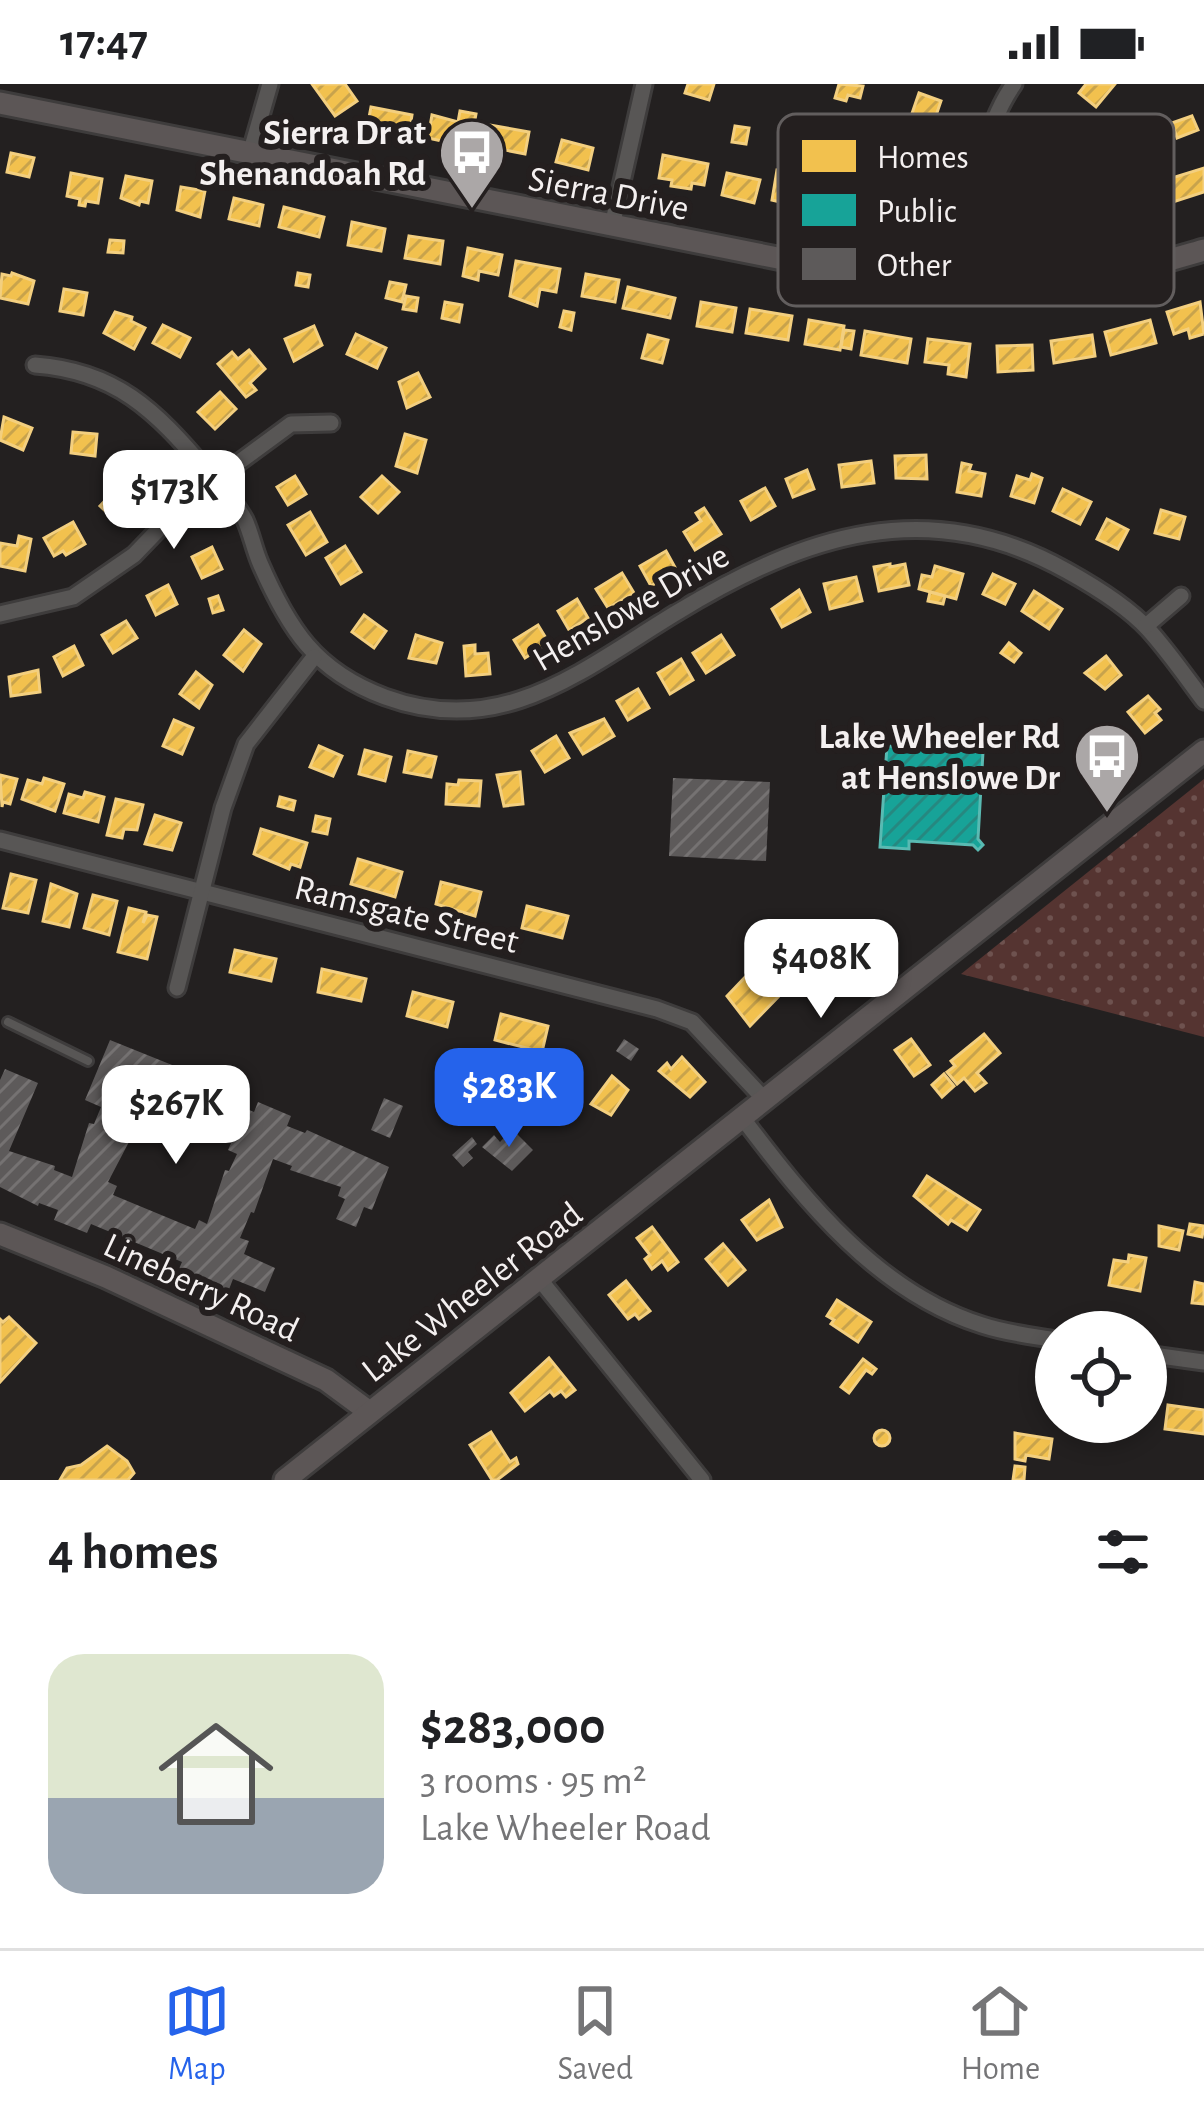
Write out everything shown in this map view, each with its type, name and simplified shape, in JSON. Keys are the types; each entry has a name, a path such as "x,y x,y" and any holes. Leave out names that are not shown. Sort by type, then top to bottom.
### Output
{"street":[{"path":"250,154 270,84"},
{"path":"612,226 644,84"},
{"path":"999,114 1014,84"},
{"name":"Sierra Drive","path":"0,103 778,258"},
{"name":"Sierra Drive","path":"1174,258 1204,250"},
{"name":"Henslowe Drive","path":"35,365 98,376 145,404 246,521 283,614 314,657 382,695 424,709 514,704 555,688 680,610 772,560 854,533 913,529 957,531 1034,552 1085,580 1146,626 1204,700"},
{"path":"0,614 74,597 134,554 185,502 290,424 331,422"},
{"path":"1146,626 1180,596"},
{"path":"177,988 224,808 246,744 314,657"},
{"name":"Lake Wheeler Road","path":"285,1480 1204,751"},
{"name":"Ramsgate Street","path":"0,840 620,998 692,1022 766,1101"},
{"path":"744,1120 818,1216 866,1259 980,1325 1035,1336"},
{"name":"Lineberry Road","path":"0,1234 106,1276 326,1380 368,1411"},
{"path":"541,1281 702,1480"},
{"path":"1167,1357 1204,1362"}],"lane":[{"path":"8,1022 88,1061"}],"shaded area":[{"path":"1204,779 1204,1037 961,974"}],"building: Homes":[{"path":"312,84 345,84 357,101 335,116"},
{"path":"688,84 714,84 709,100 685,93"},
{"path":"839,84 863,86 860,98 835,98"},
{"path":"1086,84 1115,84 1096,107 1079,93"},
{"path":"919,93 941,101 937,114 912,114"},
{"path":"371,107 412,115 408,140 367,128"},
{"path":"460,111 476,114 470,147 428,138 432,115 458,122"},
{"path":"1192,116 1198,130 1177,138 1174,122"},
{"path":"484,124 529,132 525,154 480,145"},
{"path":"735,126 749,128 746,144 732,142"},
{"path":"562,140 593,148 588,170 556,162"},
{"path":"11,153 34,158 29,177 7,172"},
{"path":"663,155 708,164 704,185 692,183 691,189 671,186 672,180 659,178"},
{"path":"1204,168 1204,192 1174,202 1174,177"},
{"path":"777,170 778,170 778,201 772,200"},
{"path":"71,173 102,179 98,203 79,205 80,199 67,196"},
{"path":"727,173 760,180 754,203 722,195"},
{"path":"126,176 152,181 148,203 140,201 139,205 121,198"},
{"path":"181,187 205,191 200,217 177,210"},
{"path":"234,198 263,205 259,226 229,219"},
{"path":"284,207 324,217 319,237 279,227"},
{"path":"352,222 385,229 381,251 348,245"},
{"path":"409,236 443,241 440,264 405,258"},
{"path":"110,240 124,241 123,253 108,252"},
{"path":"468,248 502,255 498,275 479,271 478,280 463,276"},
{"path":"516,261 560,269 556,292 540,289 537,306 510,296"},
{"path":"298,273 310,275 308,287 296,285"},
{"path":"2,274 34,281 28,304 0,298"},
{"path":"586,274 619,280 615,302 582,296"},
{"path":"390,282 406,285 402,302 386,298"},
{"path":"628,287 675,298 670,318 623,308"},
{"path":"64,289 87,293 83,315 60,311"},
{"path":"406,296 418,298 416,311 403,309"},
{"path":"445,302 462,305 459,322 442,318"},
{"path":"701,302 736,308 732,332 697,326"},
{"path":"1200,302 1204,334 1190,338 1188,329 1174,334 1167,312"},
{"path":"750,309 792,316 788,340 746,333"},
{"path":"564,311 574,313 571,330 560,327"},
{"path":"115,312 145,328 134,349 104,333"},
{"path":"809,320 844,326 840,350 805,344"},
{"path":"1150,320 1156,343 1111,355 1105,332"},
{"path":"163,325 190,338 180,357 153,343"},
{"path":"314,326 322,345 294,361 285,339"},
{"path":"844,330 854,331 851,349 841,347"},
{"path":"865,331 911,339 907,363 861,355"},
{"path":"356,334 386,348 377,368 347,354"},
{"path":"648,335 668,340 662,363 642,358"},
{"path":"1092,335 1095,356 1054,363 1051,341"},
{"path":"928,339 970,344 966,377 948,374 949,365 925,362"},
{"path":"1032,345 1033,370 998,372 997,346"},
{"path":"249,350 265,369 250,383 256,390 246,397 218,364 232,352 238,359"},
{"path":"418,373 430,397 407,408 399,382"},
{"path":"220,392 236,409 215,429 198,412"},
{"path":"4,417 32,428 23,450 0,440"},
{"path":"73,432 97,434 95,456 71,453"},
{"path":"405,434 426,440 417,473 396,466"},
{"path":"152,455 167,470 146,495 129,477"},
{"path":"926,455 927,479 896,478 895,456"},
{"path":"871,461 874,483 842,487 839,465"},
{"path":"962,463 971,465 969,471 985,474 981,496 957,492"},
{"path":"807,470 814,489 793,497 786,479"},
{"path":"1032,474 1042,478 1034,503 1011,496 1017,476 1030,480"},
{"path":"295,476 306,494 288,505 277,487"},
{"path":"382,476 399,492 378,513 361,497"},
{"path":"765,488 775,506 751,520 741,501"},
{"path":"1063,489 1091,502 1080,524 1053,511"},
{"path":"115,490 131,504 116,521 100,506"},
{"path":"704,508 721,534 695,550 684,532 701,521 696,513"},
{"path":"1161,510 1185,517 1179,539 1155,533"},
{"path":"310,512 327,542 306,555 288,525"},
{"path":"1107,519 1128,530 1118,549 1097,539"},
{"path":"73,522 85,544 54,556 44,538"},
{"path":"19,536 31,539 25,571 0,566 0,543 17,546"},
{"path":"345,546 361,572 341,584 326,558"},
{"path":"212,547 222,569 202,578 192,557"},
{"path":"666,551 677,571 651,586 640,566"},
{"path":"905,564 909,585 879,591 874,567"},
{"path":"935,566 963,574 956,599 919,589 922,575 932,577"},
{"path":"622,573 634,593 608,608 596,589"},
{"path":"993,574 1015,584 1005,604 983,594"},
{"path":"856,577 862,601 830,609 824,584"},
{"path":"168,585 177,604 156,615 147,596"},
{"path":"799,590 810,612 782,627 772,609"},
{"path":"1034,591 1062,609 1049,629 1022,611"},
{"path":"930,592 945,596 943,604 928,601"},
{"path":"218,596 223,610 213,613 209,599"},
{"path":"577,599 588,618 569,630 558,611"},
{"path":"364,615 386,631 374,648 352,632"},
{"path":"126,621 137,638 113,653 102,635"},
{"path":"538,625 549,643 525,658 514,640"},
{"path":"244,630 261,644 243,671 224,655"},
{"path":"416,635 442,643 436,663 409,658"},
{"path":"721,635 734,655 706,673 693,653"},
{"path":"1009,643 1021,653 1014,662 1001,653"},
{"path":"475,645 475,654 488,653 490,674 466,676 464,646"},
{"path":"74,646 83,665 63,676 54,657"},
{"path":"1106,656 1121,675 1105,689 1085,673"},
{"path":"681,659 693,680 670,694 658,673"},
{"path":"38,670 40,692 11,696 9,677"},
{"path":"196,672 212,685 199,708 180,694"},
{"path":"638,689 649,708 628,720 617,701"},
{"path":"1148,696 1160,709 1155,713 1161,720 1145,733 1128,712"},
{"path":"604,719 614,736 583,754 570,733"},
{"path":"174,720 193,728 182,754 163,746"},
{"path":"556,736 569,758 545,772 532,751"},
{"path":"319,746 342,756 333,776 310,767"},
{"path":"365,750 391,757 385,781 359,774"},
{"path":"408,751 436,757 431,777 404,772"},
{"path":"520,772 523,804 504,806 497,775"},
{"path":"0,775 17,779 10,804 3,802 2,807"},
{"path":"44,778 64,784 55,811 22,799 28,780 42,784"},
{"path":"459,780 481,781 479,806 446,804 447,784 458,785"},
{"path":"85,792 104,797 98,822 64,813 69,794 83,798"},
{"path":"280,797 295,801 293,810 278,806"},
{"path":"116,799 143,805 137,830 124,829 122,838 107,835"},
{"path":"155,815 181,823 172,850 145,844"},
{"path":"316,816 330,819 327,834 313,831"},
{"path":"261,829 307,843 300,867 291,864 289,869 254,854"},
{"path":"358,859 402,872 395,897 351,884"},
{"path":"11,874 36,880 28,913 3,908"},
{"path":"441,882 481,892 475,916 436,904"},
{"path":"51,884 77,894 69,927 43,921"},
{"path":"93,895 117,901 109,935 84,928"},
{"path":"527,906 568,916 562,938 522,928"},
{"path":"129,908 146,912 143,923 147,915 157,917 147,959 118,952"},
{"path":"834,948 857,978 838,993 811,958"},
{"path":"235,950 276,959 271,981 230,972"},
{"path":"322,969 366,979 361,1001 318,992"},
{"path":"751,971 781,994 750,1026 727,996"},
{"path":"413,992 453,1002 447,1027 407,1016"},
{"path":"501,1014 548,1026 542,1052 495,1040"},
{"path":"984,1034 1000,1053 977,1073 986,1083 975,1091 964,1078 957,1084 947,1072 955,1066 951,1061"},
{"path":"911,1039 930,1065 914,1076 895,1050"},
{"path":"682,1057 705,1082 690,1097 659,1071 667,1063 671,1069"},
{"path":"469,1059 487,1064 482,1082 464,1076"},
{"path":"944,1074 954,1086 942,1097 932,1085"},
{"path":"612,1076 628,1090 611,1115 591,1104"},
{"path":"927,1176 980,1210 967,1230 951,1220 948,1224 914,1196"},
{"path":"769,1200 782,1227 757,1240 742,1220"},
{"path":"1190,1224 1204,1226 1202,1237 1188,1234"},
{"path":"1159,1226 1183,1231 1179,1250 1159,1246"},
{"path":"652,1227 678,1262 668,1270 662,1261 652,1269 645,1259 650,1255 637,1238"},
{"path":"723,1244 745,1270 728,1285 706,1259"},
{"path":"1129,1255 1146,1258 1140,1291 1109,1285 1114,1260 1128,1262"},
{"path":"626,1281 650,1311 639,1319 635,1314 628,1319 609,1295"},
{"path":"1195,1282 1204,1284 1204,1304 1192,1303"},
{"path":"837,1300 871,1322 858,1342 827,1316"},
{"path":"9,1317 36,1343 0,1382 0,1319"},
{"path":"549,1358 575,1390 566,1397 561,1391 554,1396 550,1391 525,1411 511,1393"},
{"path":"863,1359 876,1369 872,1374 866,1370 849,1393 841,1387"},
{"path":"1168,1405 1204,1410 1204,1434 1167,1429"},
{"path":"882,1430 890,1438 882,1446 874,1438"},
{"path":"491,1432 510,1462 516,1458 518,1464 497,1480 492,1480 470,1445"},
{"path":"1015,1433 1035,1436 1035,1443 1051,1443 1049,1459 1026,1455 1025,1461 1015,1459"},
{"path":"107,1446 127,1461 134,1473 128,1480 60,1480 67,1468 81,1465"},
{"path":"1015,1466 1025,1467 1024,1480 1013,1480"}],"building: Public":[{"path":"887,746 983,752 978,839 983,845 978,850 973,845 909,841 909,849 880,847"}],"building: Other":[{"path":"673,778 770,782 766,861 669,856"},
{"path":"781,945 795,956 786,967 772,957"},
{"path":"624,1039 639,1049 631,1061 616,1051"},
{"path":"110,1040 177,1067 172,1078 254,1112 258,1102 291,1116 287,1126 307,1130 389,1167 372,1210 364,1207 356,1227 336,1219 345,1199 338,1196 341,1187 290,1170 292,1166 273,1159 240,1238 249,1241 244,1254 275,1268 265,1292 233,1279 228,1292 178,1271 182,1262 91,1224 87,1233 54,1220 58,1210 38,1206 0,1187 0,1080 5,1069 38,1083 9,1151 55,1166 54,1170 72,1177 89,1123 94,1124 101,1107 85,1100","holes":["159,1111 232,1141 228,1150 237,1154 229,1171 225,1170 207,1224 199,1220 195,1229 113,1195 117,1186 108,1182 130,1140 126,1139 134,1120 151,1127"]},
{"path":"384,1098 403,1106 390,1138 371,1130"},
{"path":"512,1129 533,1150 512,1171 482,1147 494,1135 500,1142"},
{"path":"472,1137 477,1144 468,1152 473,1158 463,1167 452,1155"}],"place":[{"name":"Sierra Dr at Shenandoah Rd","path":"472,211"},
{"name":"Lake Wheeler Rd at Henslowe Dr","path":"1107,815"}]}
